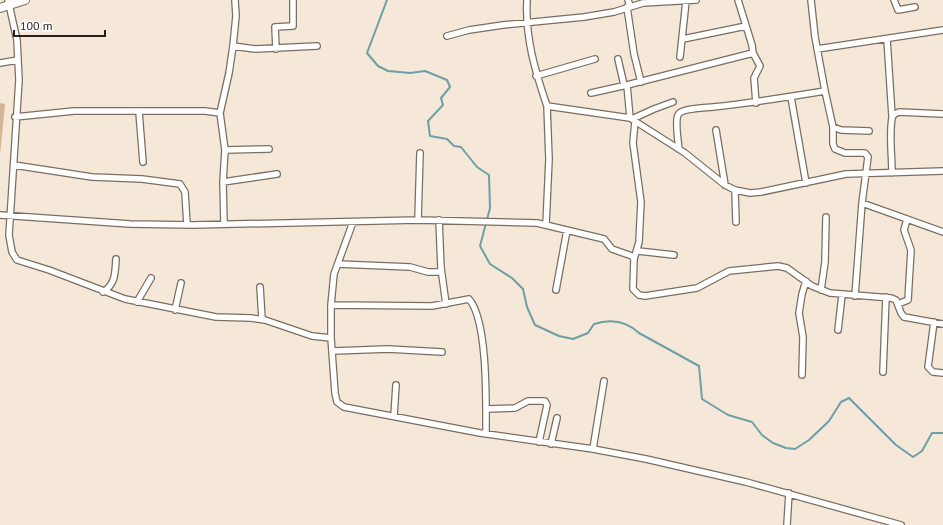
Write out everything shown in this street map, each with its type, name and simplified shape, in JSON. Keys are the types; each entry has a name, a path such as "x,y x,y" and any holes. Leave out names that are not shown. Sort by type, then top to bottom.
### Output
{"main road":[{"path":"0,8 8,3 24,0"}],"street":[{"path":"224,224 223,182 225,150 220,113 229,73 233,46 236,16 235,0"},
{"path":"276,49 275,27 293,26 293,0"},
{"path":"527,0 526,22 533,66 547,106 549,159 546,225"},
{"path":"447,36 469,30 526,22 584,17 628,5 664,0 696,0"},
{"path":"680,57 686,0"},
{"path":"738,0 753,52 760,66 754,78 756,103"},
{"path":"811,0 817,49 833,127 833,144 835,149 845,153 865,153 868,160 865,174 857,255 855,296"},
{"path":"894,0 898,10 915,7"},
{"path":"8,3 17,40 19,80 15,117 14,165 9,236 12,252 17,260 49,270 104,292 137,302 216,317 262,319 312,336 331,338"},
{"path":"628,5 634,54 641,82"},
{"path":"683,39 746,26"},
{"path":"817,49 943,30"},
{"path":"887,39 892,116 892,173"},
{"path":"233,46 255,49 317,46"},
{"path":"591,93 641,82 753,52"},
{"path":"536,76 595,59"},
{"path":"618,59 632,119 633,143 641,202 638,251 634,259 634,289 639,295 646,296 697,288 728,271 778,266 787,268 821,290 842,295 891,298 898,304 904,317 943,324"},
{"path":"0,63 18,60"},
{"path":"679,149 677,116 681,112 695,109 756,103 825,91"},
{"path":"791,97 806,183"},
{"path":"632,119 673,102"},
{"path":"547,106 632,119 679,149 725,185 735,190 761,192 846,174 943,171"},
{"path":"15,117 74,111 205,111 220,113"},
{"path":"139,112 143,162"},
{"path":"892,116 899,112 943,114"},
{"path":"833,127 841,130 869,131"},
{"path":"716,130 725,185"},
{"path":"225,150 269,149"},
{"path":"418,220 420,153"},
{"path":"14,165 92,177 142,179 180,184 185,192 187,225"},
{"path":"223,182 277,174"},
{"path":"735,190 736,222"},
{"path":"862,203 943,232"},
{"path":"0,215 130,224 187,225 418,220 503,222 546,225 604,239 612,248 632,256 634,259"},
{"path":"821,290 826,217"},
{"path":"898,304 908,300 911,250 904,230 907,219"},
{"path":"439,220 442,272 446,304"},
{"path":"353,222 334,274 331,305 331,338 335,393 337,402 340,405 486,434 593,449 653,461 789,494 901,525"},
{"path":"556,290 567,230"},
{"path":"638,251 674,255"},
{"path":"104,292 114,279 116,259"},
{"path":"338,264 410,267 428,272 442,272"},
{"path":"137,302 151,278"},
{"path":"802,375 803,337 799,313 806,281"},
{"path":"175,310 180,283"},
{"path":"260,286 262,319"},
{"path":"838,330 842,295"},
{"path":"331,305 446,304 468,298 478,319 483,358 486,434"},
{"path":"883,372 886,298"},
{"path":"934,322 928,367 933,372 943,373"},
{"path":"333,352 388,349 442,352"},
{"path":"593,449 604,381"},
{"path":"394,416 396,385"},
{"path":"486,409 515,408 528,401 545,400 547,405 539,442"},
{"path":"551,444 557,418"},
{"path":"787,525 789,494"}],"shaded area":[{"path":"0,103 5,104 0,155"}],"waterway":[{"path":"387,0 367,53 378,66 388,71 410,73 425,71 447,80 450,87 441,98 443,105 428,121 430,136 447,139 454,146 461,147 477,167 489,175 490,208 480,246 490,264 512,278 523,289 527,307 535,325 559,336 573,339 588,333 594,324 600,322 612,321 629,326 699,366 702,399 728,415 752,422 762,435 773,443 786,448 795,449 809,440 829,421 841,402 849,398 896,445 913,457 922,451 932,433 943,433"}]}
